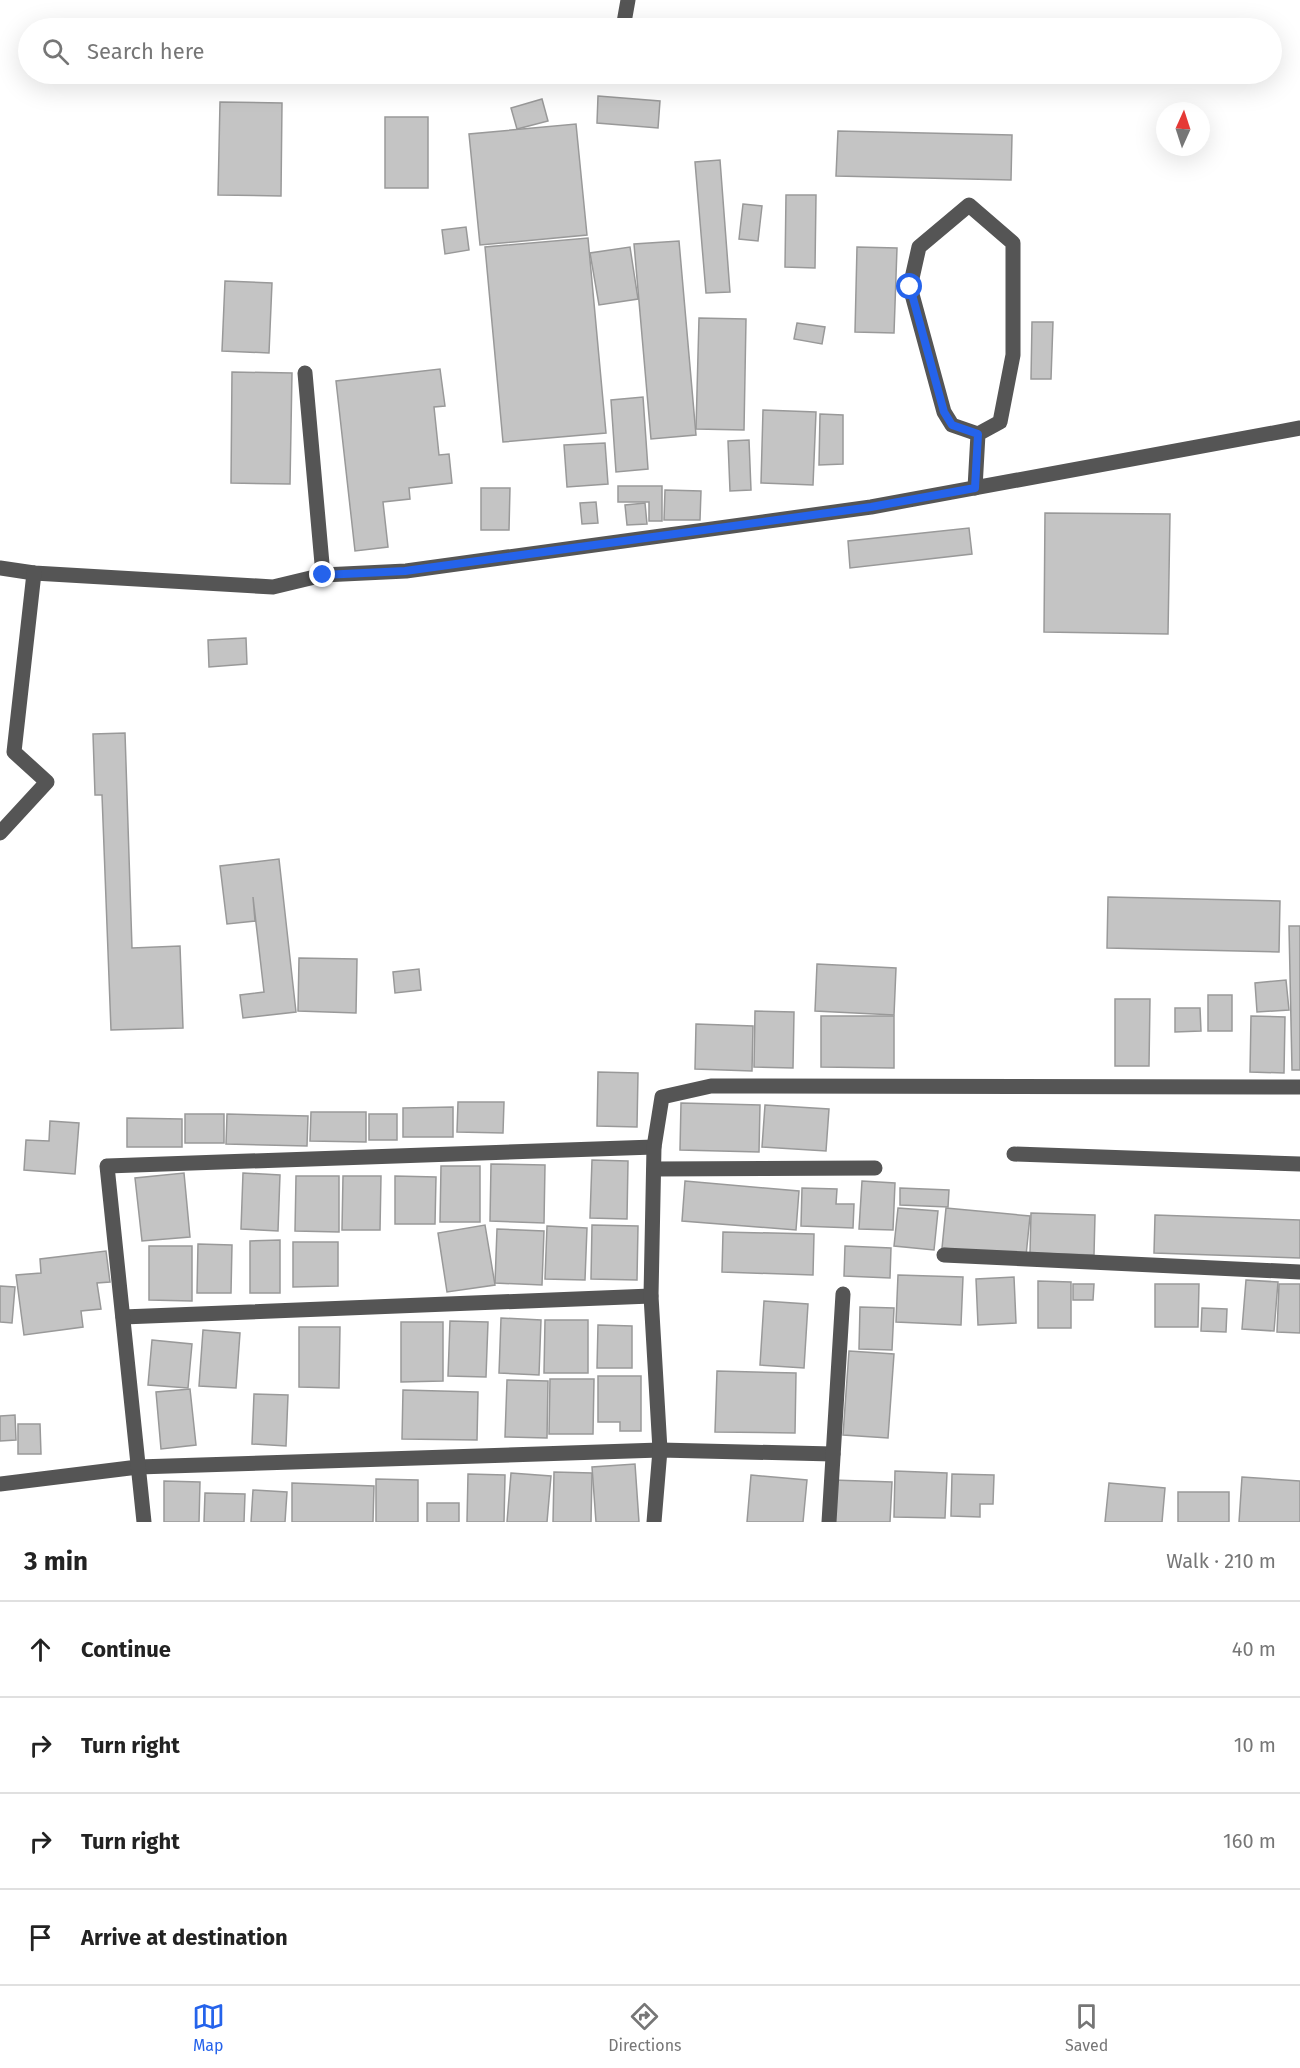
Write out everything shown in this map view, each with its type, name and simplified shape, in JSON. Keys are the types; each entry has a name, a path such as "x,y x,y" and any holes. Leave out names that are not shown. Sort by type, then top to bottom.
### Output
{"street":[{"path":"625,18 628,0"},
{"path":"969,205 1013,243 1014,355 1000,422 978,434 952,425 944,412 910,287 920,247 969,205"},
{"path":"305,373 323,575"},
{"path":"0,568 34,573 273,588 323,575 405,571 871,507 1300,428"},
{"path":"975,488 978,434"},
{"path":"0,833 47,782 14,752 34,573"},
{"path":"654,1522 660,1450 651,1296 654,1147 662,1096 711,1086 1300,1087"},
{"path":"144,1522 107,1166 654,1147"},
{"path":"1014,1154 1300,1164"},
{"path":"654,1169 875,1168"},
{"path":"944,1255 1300,1272"},
{"path":"829,1522 843,1294"},
{"path":"123,1317 651,1296"},
{"path":"0,1484 138,1467 660,1450 833,1454"}],"building":[{"path":"598,96 660,101 658,128 597,123"},
{"path":"542,99 548,121 517,129 511,108"},
{"path":"220,102 282,103 281,196 218,195"},
{"path":"385,117 428,117 428,188 385,188"},
{"path":"576,124 587,235 480,245 469,134"},
{"path":"838,131 1012,135 1011,180 836,176"},
{"path":"720,160 730,292 706,293 695,162"},
{"path":"786,195 816,195 815,268 785,267"},
{"path":"743,204 762,206 758,241 739,239"},
{"path":"466,227 469,250 445,254 442,230"},
{"path":"588,238 606,433 503,442 485,247"},
{"path":"679,241 696,435 651,439 634,244"},
{"path":"630,247 638,299 599,305 590,253"},
{"path":"857,247 897,248 894,333 855,332"},
{"path":"225,281 272,283 269,353 222,351"},
{"path":"699,318 746,319 744,430 696,429"},
{"path":"1032,322 1053,322 1051,379 1031,379"},
{"path":"797,323 825,327 822,344 794,339"},
{"path":"440,369 445,406 434,407 439,455 449,454 452,483 409,488 410,499 383,502 388,547 355,551 336,381"},
{"path":"232,372 292,373 290,484 231,483"},
{"path":"643,397 648,469 616,472 611,400"},
{"path":"763,410 816,412 813,485 761,483"},
{"path":"820,414 843,415 843,464 819,465"},
{"path":"749,440 751,490 730,491 728,441"},
{"path":"605,443 608,484 567,487 564,445"},
{"path":"618,486 662,486 662,521 649,521 649,502 618,502"},
{"path":"481,488 510,488 509,530 481,530"},
{"path":"665,490 701,491 700,520 664,520"},
{"path":"596,502 598,523 582,524 580,503"},
{"path":"645,503 647,524 627,525 625,505"},
{"path":"1045,513 1170,514 1168,634 1044,632"},
{"path":"969,528 972,554 850,568 848,541"},
{"path":"246,638 247,664 209,667 208,640"},
{"path":"125,733 132,948 180,946 183,1028 111,1030 102,795 95,795 93,734"},
{"path":"279,859 296,1012 243,1018 240,995 264,992 253,897 255,921 227,924 220,866"},
{"path":"1108,897 1280,901 1279,952 1107,948"},
{"path":"1289,926 1300,926 1300,1070 1292,1070"},
{"path":"299,958 357,959 356,1013 298,1011"},
{"path":"817,964 896,968 894,1015 815,1011"},
{"path":"419,969 421,990 395,993 393,972"},
{"path":"1286,980 1289,1010 1257,1012 1255,983"},
{"path":"1208,995 1232,995 1232,1031 1208,1031"},
{"path":"1115,999 1150,999 1149,1066 1115,1066"},
{"path":"1175,1008 1200,1008 1201,1031 1175,1032"},
{"path":"755,1011 794,1012 793,1068 754,1067"},
{"path":"821,1016 894,1016 894,1068 821,1067"},
{"path":"1251,1016 1285,1017 1284,1073 1250,1072"},
{"path":"696,1024 753,1026 752,1071 695,1069"},
{"path":"598,1072 638,1073 637,1127 597,1126"},
{"path":"458,1102 504,1102 503,1133 457,1132"},
{"path":"681,1103 760,1105 759,1152 680,1150"},
{"path":"765,1105 829,1109 826,1151 762,1147"},
{"path":"453,1107 453,1137 403,1137 403,1108"},
{"path":"311,1112 366,1112 366,1142 310,1141"},
{"path":"185,1114 224,1114 224,1143 185,1143"},
{"path":"227,1114 308,1116 307,1146 226,1144"},
{"path":"369,1114 397,1114 397,1140 369,1140"},
{"path":"127,1118 182,1119 182,1147 127,1147"},
{"path":"50,1121 79,1123 75,1174 24,1170 26,1140 49,1141"},
{"path":"592,1160 628,1161 627,1219 590,1218"},
{"path":"491,1164 545,1165 544,1223 490,1221"},
{"path":"441,1166 480,1166 480,1222 440,1222"},
{"path":"184,1173 190,1237 142,1241 135,1178"},
{"path":"243,1173 280,1175 278,1231 241,1229"},
{"path":"296,1176 339,1176 339,1232 295,1231"},
{"path":"343,1176 381,1176 380,1230 342,1230"},
{"path":"395,1176 436,1177 435,1224 395,1224"},
{"path":"685,1181 799,1191 796,1230 682,1221"},
{"path":"862,1181 895,1183 893,1230 859,1229"},
{"path":"802,1188 837,1189 836,1204 854,1204 853,1228 801,1226"},
{"path":"900,1188 949,1190 948,1207 900,1205"},
{"path":"898,1208 938,1211 934,1250 894,1246"},
{"path":"946,1208 1030,1216 1026,1256 942,1248"},
{"path":"1031,1213 1095,1215 1094,1255 1030,1253"},
{"path":"1155,1215 1300,1220 1300,1258 1154,1253"},
{"path":"485,1225 495,1285 447,1292 438,1233"},
{"path":"592,1225 638,1226 637,1280 591,1279"},
{"path":"547,1226 587,1228 585,1280 545,1279"},
{"path":"497,1229 544,1231 542,1285 495,1283"},
{"path":"723,1232 814,1234 813,1275 722,1272"},
{"path":"280,1240 280,1293 250,1293 250,1241"},
{"path":"293,1242 338,1242 338,1286 293,1287"},
{"path":"198,1244 232,1245 231,1293 197,1293"},
{"path":"149,1246 192,1246 192,1301 149,1300"},
{"path":"845,1246 891,1248 890,1278 844,1276"},
{"path":"106,1251 110,1282 97,1283 101,1309 81,1311 83,1327 24,1335 16,1275 41,1273 40,1259"},
{"path":"898,1275 963,1277 961,1325 896,1322"},
{"path":"1014,1277 1016,1323 978,1325 976,1279"},
{"path":"1246,1280 1278,1282 1274,1331 1242,1329"},
{"path":"1038,1281 1071,1282 1071,1328 1038,1328"},
{"path":"1073,1284 1094,1284 1093,1300 1073,1300"},
{"path":"1155,1284 1199,1284 1198,1327 1155,1327"},
{"path":"1279,1284 1300,1284 1300,1333 1277,1332"},
{"path":"0,1286 15,1287 12,1323 0,1322"},
{"path":"764,1301 808,1304 804,1368 760,1365"},
{"path":"860,1307 894,1308 892,1350 859,1349"},
{"path":"1202,1308 1227,1309 1226,1332 1201,1331"},
{"path":"501,1318 541,1320 539,1375 499,1373"},
{"path":"545,1320 588,1320 588,1373 544,1373"},
{"path":"450,1321 488,1322 486,1377 448,1376"},
{"path":"401,1322 443,1322 443,1381 401,1382"},
{"path":"598,1325 632,1326 632,1368 597,1368"},
{"path":"299,1327 340,1327 339,1388 299,1387"},
{"path":"203,1330 240,1333 236,1388 199,1386"},
{"path":"152,1340 192,1344 188,1388 148,1385"},
{"path":"849,1351 894,1354 888,1438 843,1435"},
{"path":"717,1371 796,1373 795,1433 715,1432"},
{"path":"598,1376 641,1376 641,1431 620,1431 620,1422 598,1422"},
{"path":"550,1379 594,1379 593,1434 549,1434"},
{"path":"507,1380 548,1381 547,1438 505,1437"},
{"path":"190,1389 196,1445 161,1449 156,1392"},
{"path":"403,1390 478,1392 477,1440 402,1439"},
{"path":"254,1394 288,1395 286,1446 252,1444"},
{"path":"15,1415 16,1440 0,1441 0,1416"},
{"path":"18,1424 40,1424 41,1454 18,1454"},
{"path":"635,1464 639,1522 596,1522 592,1467"},
{"path":"895,1471 947,1473 945,1518 894,1517"},
{"path":"554,1472 592,1473 591,1522 553,1522"},
{"path":"511,1473 551,1476 547,1522 507,1522"},
{"path":"468,1474 505,1475 504,1522 467,1522"},
{"path":"952,1474 994,1475 993,1504 980,1504 980,1517 951,1516"},
{"path":"751,1475 807,1480 803,1522 747,1522"},
{"path":"1242,1477 1300,1481 1300,1522 1239,1522"},
{"path":"376,1479 418,1480 418,1522 376,1522"},
{"path":"832,1480 892,1482 890,1522 830,1522"},
{"path":"164,1481 200,1482 199,1522 164,1522"},
{"path":"292,1483 374,1486 373,1522 292,1522"},
{"path":"1109,1483 1165,1488 1162,1522 1105,1522"},
{"path":"253,1490 287,1492 285,1522 251,1522"},
{"path":"1178,1492 1229,1492 1229,1522 1178,1522"},
{"path":"205,1493 245,1494 244,1522 204,1522"},
{"path":"427,1503 459,1503 459,1522 427,1522"}],"route":[{"path":"323,575 405,571 871,507 975,488 978,434 952,425 944,412 910,287"}]}
